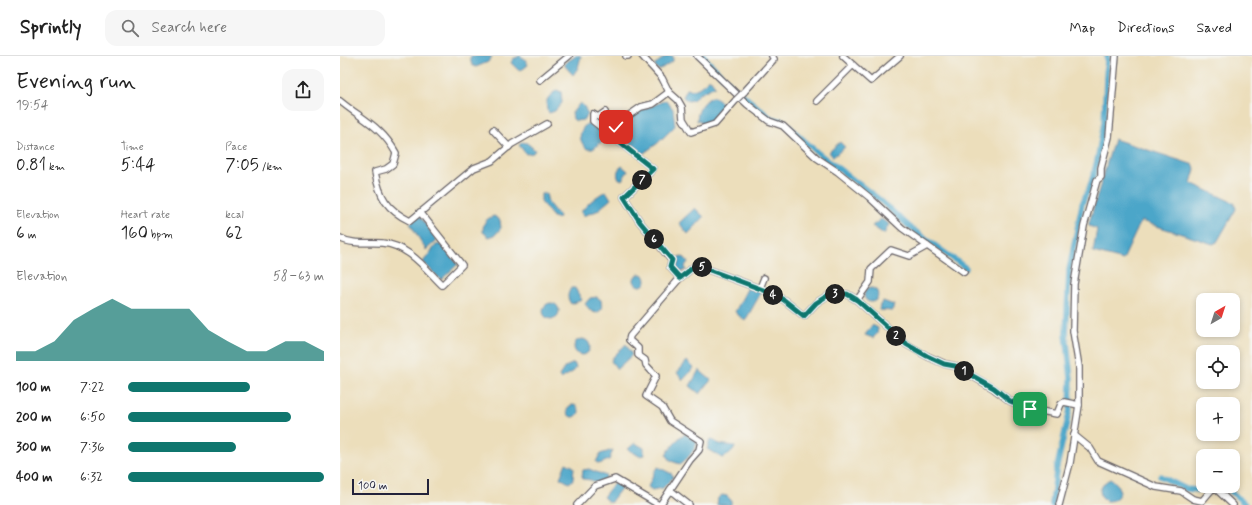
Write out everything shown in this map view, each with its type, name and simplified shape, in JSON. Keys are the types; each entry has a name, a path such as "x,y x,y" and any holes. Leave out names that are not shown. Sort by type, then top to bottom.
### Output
{"street":[{"path":"540,80 569,56"},
{"path":"642,56 662,78 669,92 678,100 682,107 683,119 691,132 715,124 774,59 772,56"},
{"path":"697,56 746,104 769,121 783,126 816,158 838,172 869,197 902,228 964,272"},
{"path":"844,56 871,81 900,56"},
{"path":"1059,505 1070,463 1078,405 1079,366 1073,331 1074,284 1084,226 1097,180 1101,177 1109,137 1116,56"},
{"path":"817,101 853,65"},
{"path":"609,134 628,116 641,107 653,104 669,92"},
{"path":"340,101 354,112 373,123 391,144 396,153 393,164 386,169 375,172 377,186 386,204 399,216 410,221 474,168 492,161 509,147 547,124"},
{"path":"605,112 598,117 593,114 593,121 653,169 624,197 640,222 672,260 670,267 680,278"},
{"path":"493,130 509,147"},
{"path":"340,238 347,242 384,243 408,252 442,285 462,265 420,212"},
{"path":"857,300 870,282 870,269 890,250 910,256 927,246"},
{"path":"577,505 595,486 615,479 659,505 690,460 699,450 701,441 670,421 662,407 646,396 656,376 646,365 645,360 638,355 638,348 629,340 630,336 680,278 696,265 760,288 784,300 804,316 816,303 830,294 847,294 857,300 906,344 944,364 955,366 994,388 1010,401 1030,409 1057,414 1064,402 1078,405"},
{"path":"760,288 764,278"},
{"path":"1074,435 1090,448 1098,461 1156,487 1181,491 1193,499 1202,501 1214,487 1233,505"},
{"path":"670,490 689,505"}],"water":[{"path":"471,56 492,57 488,62 476,67 472,65 470,58"},
{"path":"520,56 525,59 528,65 523,69 518,70 511,63 513,59"},
{"path":"576,56 581,56 578,68 573,75 565,66 565,63"},
{"path":"667,56 673,56 673,61 659,70 655,67 655,64"},
{"path":"710,79 715,86 699,94 693,100 688,101 683,97 687,89 696,89"},
{"path":"557,90 561,92 562,103 555,111 549,113 546,103 549,97"},
{"path":"711,97 718,99 723,106 712,121 706,125 700,123 701,120 697,121 697,117 705,102"},
{"path":"666,100 673,109 675,126 658,143 641,155 615,134 622,124 635,113"},
{"path":"580,103 584,106 588,115 583,120 576,121 573,119 572,113"},
{"path":"588,123 604,134 605,139 593,149 587,149 584,146 580,136 582,129"},
{"path":"1114,139 1194,165 1195,169 1191,183 1234,203 1236,209 1217,242 1213,244 1141,221 1123,260 1093,252 1097,229 1089,226 1089,223"},
{"path":"522,142 527,143 535,150 533,153 526,154 519,145"},
{"path":"840,142 845,147 833,157 829,152"},
{"path":"622,166 628,171 622,180 618,178 618,170"},
{"path":"606,191 611,199 597,211 583,216 581,212 586,206"},
{"path":"546,193 548,203 559,216 558,219 553,217 541,202 541,194"},
{"path":"695,208 704,217 688,234 679,223"},
{"path":"419,215 437,240 426,250 410,223"},
{"path":"494,216 500,220 501,228 495,235 489,237 483,232 483,226 488,218"},
{"path":"881,219 889,224 884,234 872,226"},
{"path":"440,244 458,264 441,280 423,262 436,245"},
{"path":"680,256 685,258 688,262 685,266 686,270 682,271 675,269 673,263"},
{"path":"638,274 642,274 646,280 642,286 638,286 634,282 634,278"},
{"path":"748,287 762,291 745,321 735,312"},
{"path":"571,288 575,288 582,300 571,304 568,296"},
{"path":"871,288 876,290 878,295 876,300 871,302 866,300 864,295 866,290"},
{"path":"597,297 601,300 602,309 597,313 592,312 585,304 590,298"},
{"path":"883,301 894,305 892,311 879,310"},
{"path":"551,303 558,308 559,311 554,318 551,319 544,314 543,311 548,304"},
{"path":"872,325 878,328 877,334 873,338 865,335"},
{"path":"582,339 589,344 590,347 585,354 582,355 575,350 574,347 579,340"},
{"path":"626,344 632,355 617,369 611,361"},
{"path":"687,361 694,368 683,380 677,373"},
{"path":"574,363 576,367 574,371 561,379 559,376 565,367"},
{"path":"699,370 711,380 700,394 690,386"},
{"path":"573,405 577,407 579,411 577,415 573,417 569,415 567,411 569,407"},
{"path":"685,434 697,442 693,451 680,464 671,461 666,454 680,437"},
{"path":"710,440 722,445 735,447 731,453 722,458 707,449"},
{"path":"635,443 644,448 644,455 639,456 628,449"},
{"path":"613,450 609,460 599,464 596,462 600,454"},
{"path":"566,463 574,467 573,480 569,483 560,478"},
{"path":"658,467 672,474 673,478 663,488 652,490 648,487 655,470"},
{"path":"589,469 606,476 606,478 596,483 591,480 583,479 583,470"},
{"path":"1112,479 1117,484 1120,492 1115,499 1106,501 1101,496 1100,490 1106,482"},
{"path":"614,483 622,487 610,503 603,497"},
{"path":"722,495 727,496 731,500 731,505 717,505 718,498"}],"waterway":[{"path":"703,56 731,85 771,118 783,121 818,153 880,200 911,228 966,268"},
{"path":"1052,505 1056,471 1070,409 1071,379 1066,334 1069,270 1082,204 1091,183 1097,161 1104,123 1107,56"},
{"path":"1160,476 1186,489 1196,490"},
{"path":"1233,493 1246,505"}],"route":[{"path":"616,127 609,134 653,169 624,197 640,222 672,260 670,267 680,278 696,265 766,291 784,300 804,316 816,303 830,294 847,294 857,300 906,344 944,364 955,366 994,388 1010,401 1030,409"}]}
